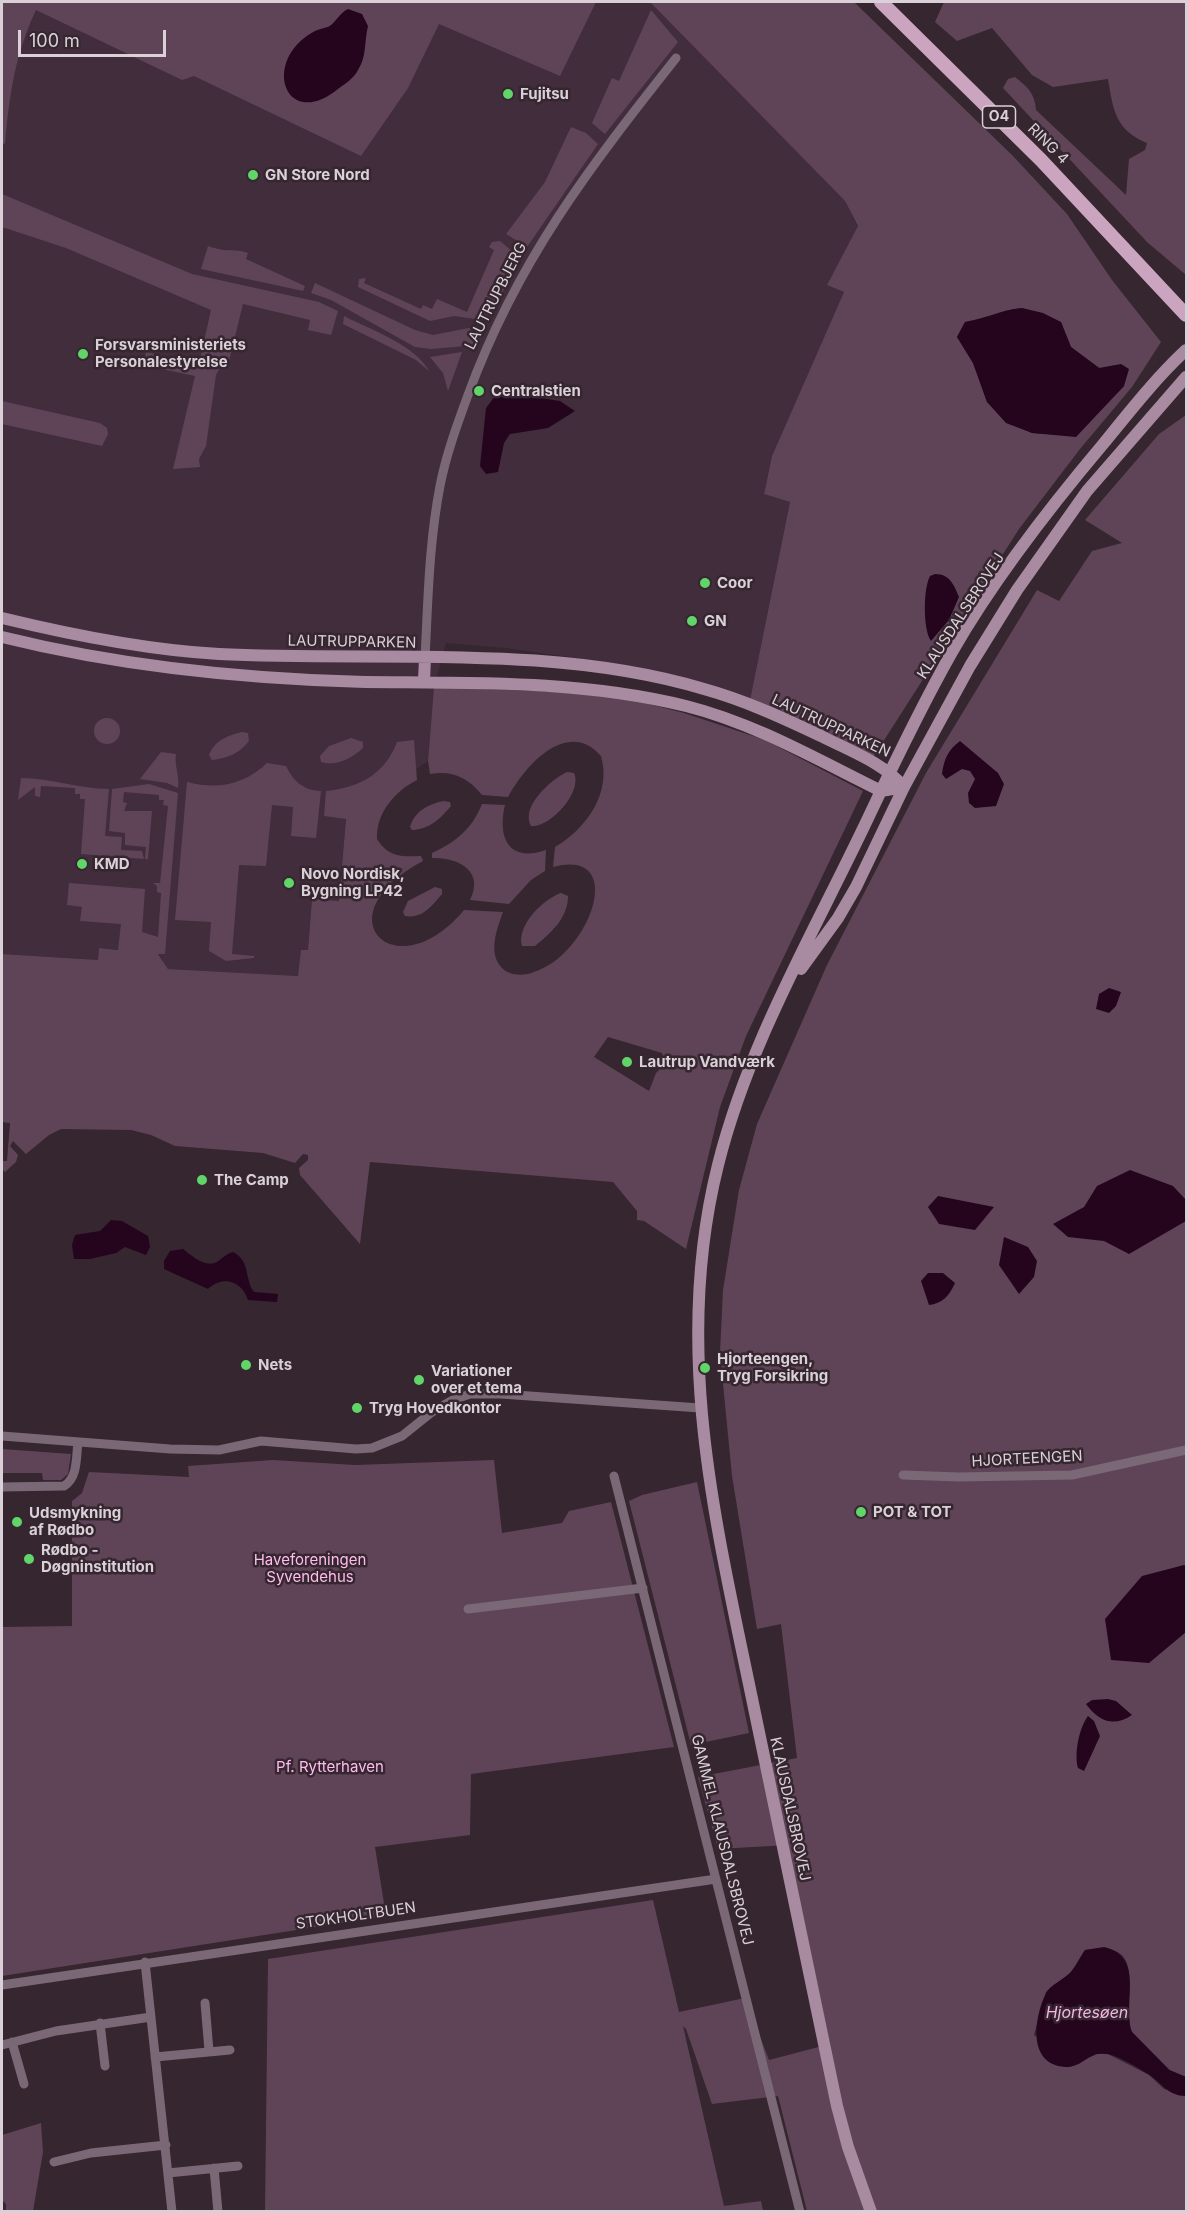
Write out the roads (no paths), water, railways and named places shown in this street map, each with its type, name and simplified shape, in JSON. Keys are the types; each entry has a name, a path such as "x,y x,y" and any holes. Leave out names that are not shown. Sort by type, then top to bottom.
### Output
{"main road":[{"name":"RING 4","path":"881,2 1041,160 1186,315"}],"street":[{"name":"LAUTRUPBJERG","path":"425,658 432,530 440,484 452,440 484,350 540,241 563,206 676,58"},
{"name":"KLAUSDALSBROVEJ","path":"871,2211 848,2147 817,2010 731,1599 700,1408 697,1301 711,1194 736,1104 781,996 890,771 955,647 1036,528 1146,392 1186,350"},
{"name":"KLAUSDALSBROVEJ","path":"781,996 838,918 856,887 904,787 970,666 1017,590 1087,491 1186,377"},
{"name":"LAUTRUPPARKEN","path":"2,618 83,636 217,654 544,662 619,670 704,689 795,724 890,771 904,787"},
{"path":"2,637 102,657 266,677 558,686 634,696 687,706 763,734 881,790 904,787"},
{"path":"424,681 425,658"},
{"path":"2,1436 219,1450 261,1442 356,1449 372,1448 402,1436 432,1412 453,1400 479,1394 700,1408"},
{"path":"2,1487 64,1486 74,1476 78,1442"},
{"name":"HJORTEENGEN","path":"903,1475 969,1477 1072,1475 1186,1450"},
{"name":"GAMMEL KLAUSDALSBROVEJ","path":"614,1476 800,2211"},
{"path":"468,1610 643,1588"},
{"name":"STOKHOLTBUEN","path":"2,1985 716,1879"},
{"path":"145,1962 172,2211"},
{"path":"205,2003 210,2052"},
{"path":"2,2045 100,2023 151,2017"},
{"path":"100,2023 105,2066"},
{"path":"12,2042 24,2084"},
{"path":"155,2057 230,2050"},
{"path":"54,2162 91,2153 165,2145"},
{"path":"168,2173 238,2166"},
{"path":"214,2168 218,2211"}],"water":[{"path":"348,9 362,14 368,26 363,59 356,73 344,85 320,100 304,102 293,97 286,87 284,73 288,58 298,44 315,31 331,25"},
{"path":"1022,308 1043,313 1061,322 1071,347 1099,368 1121,364 1129,369 1124,386 1076,437 1032,433 1006,423 987,402 973,363 957,337 965,322"},
{"path":"509,393 560,401 575,411 548,428 510,434 504,443 498,472 486,474 480,466 486,408 495,396"},
{"path":"935,574 948,578 959,597 949,620 931,641 926,628 925,599 930,576"},
{"path":"960,741 998,773 1004,784 996,806 975,808 969,803 968,793 975,779 970,771 962,769 946,779 942,774 947,755"},
{"path":"1109,988 1121,992 1116,1006 1109,1013 1096,1009 1099,994"},
{"path":"1130,1170 1173,1186 1186,1200 1186,1221 1129,1254 1104,1241 1068,1237 1053,1224 1084,1207 1097,1186"},
{"path":"938,1196 994,1207 975,1230 939,1224 928,1207"},
{"path":"111,1220 122,1221 148,1236 150,1247 146,1255 125,1247 116,1253 90,1259 74,1259 72,1245 75,1235 100,1231"},
{"path":"1004,1237 1028,1247 1037,1261 1034,1277 1019,1294 999,1265"},
{"path":"183,1249 208,1263 217,1262 233,1252 245,1265 254,1292 278,1294 277,1302 248,1300 237,1284 226,1281 208,1289 164,1269 164,1261 170,1251"},
{"path":"928,1273 943,1273 955,1283 945,1298 929,1305 921,1281"},
{"path":"1186,1566 1186,1632 1149,1663 1111,1660 1105,1619 1142,1576"},
{"path":"1092,1700 1116,1701 1132,1715 1119,1721 1107,1721 1096,1715 1086,1704"},
{"path":"1088,1716 1094,1721 1100,1736 1084,1771 1078,1768 1077,1749 1082,1727"},
{"name":"Hjortesøen","path":"1104,1947 1117,1952 1125,1960 1129,1971 1129,2008 1132,2032 1169,2070 1186,2077 1186,2096 1174,2094 1148,2074 1112,2055 1096,2054 1076,2065 1065,2067 1053,2064 1044,2058 1039,2049 1037,2027 1046,1993 1050,1987 1070,1973 1085,1950"}],"place":[{"name":"Fujitsu","path":"508,94"},
{"name":"GN Store Nord","path":"253,175"},
{"name":"Forsvarsministeriets Personalestyrelse","path":"83,354"},
{"name":"Centralstien","path":"479,391"},
{"name":"Coor","path":"705,583"},
{"name":"GN","path":"692,621"},
{"name":"KMD","path":"82,864"},
{"name":"Novo Nordisk, Bygning LP42","path":"289,883"},
{"name":"Lautrup Vandværk","path":"627,1062"},
{"name":"The Camp","path":"202,1180"},
{"name":"Nets","path":"246,1365"},
{"name":"Hjorteengen, Tryg Forsikring","path":"705,1368"},
{"name":"Variationer over et tema","path":"419,1380"},
{"name":"Tryg Hovedkontor","path":"357,1408"},
{"name":"POT & TOT","path":"861,1512"},
{"name":"Udsmykning af Rødbo","path":"17,1522"},
{"name":"Rødbo - Døgninstitution","path":"29,1559"}],"park label":[{"name":"Haveforeningen Syvendehus","path":"310,1568"},
{"name":"Pf. Rytterhaven","path":"330,1767"}]}
